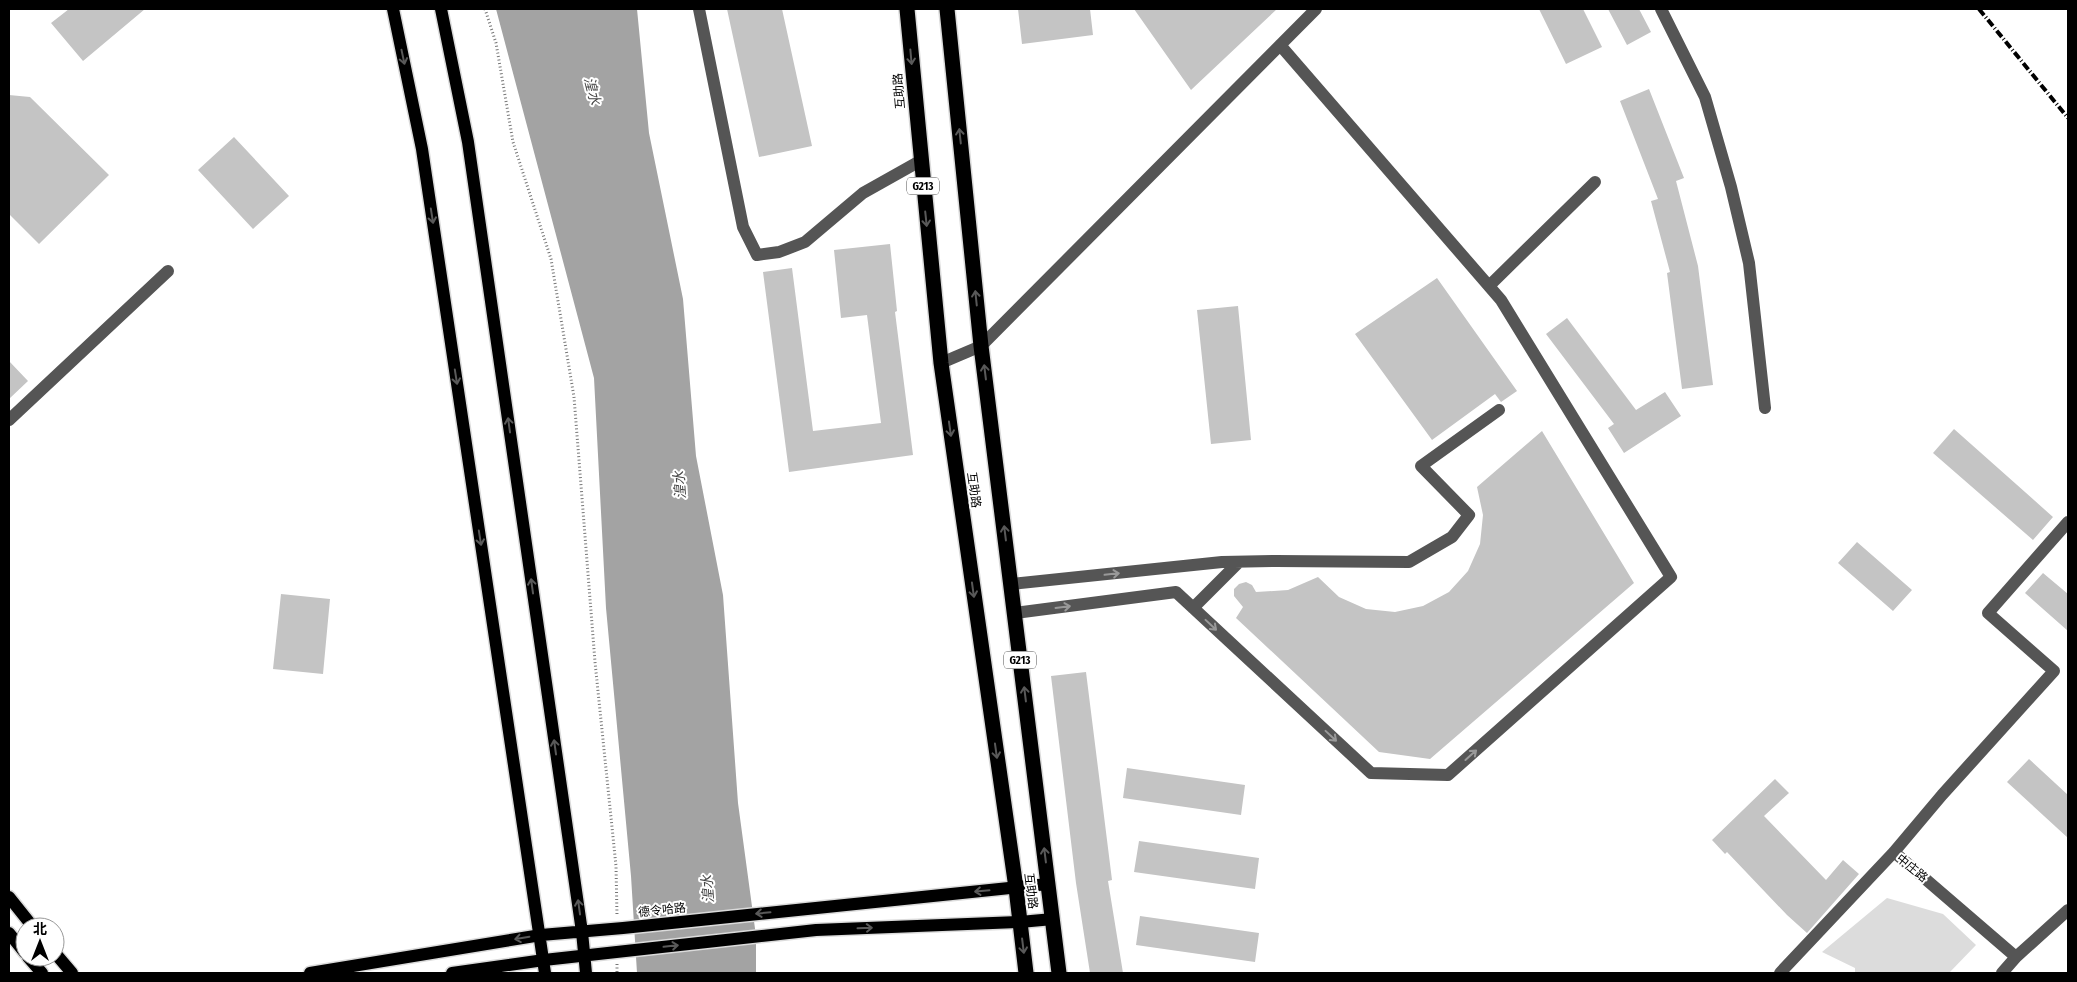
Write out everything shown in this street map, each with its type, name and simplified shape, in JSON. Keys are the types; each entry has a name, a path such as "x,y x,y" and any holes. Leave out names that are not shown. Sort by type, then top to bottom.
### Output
{"highway":[{"name":"互助路","path":"906,9 941,363 1016,888 1026,973"},
{"name":"互助路","path":"947,9 981,346 1059,973"}],"main road":[{"path":"393,9 422,149 541,935 545,973"},
{"path":"441,9 468,142 582,932 586,973"},
{"name":"德令哈路","path":"310,973 541,935 1048,884"},
{"path":"9,897 25,917"},
{"path":"452,973 544,960 816,930 1020,922 1052,919"}],"street":[{"path":"699,9 743,227 757,255 779,252 806,242 863,193 920,161"},
{"path":"941,363 981,346 1316,9"},
{"path":"1661,9 1705,97 1731,187 1748,263 1765,408"},
{"path":"1014,613 1176,592 1370,773 1448,775 1671,577 1502,300 1280,45"},
{"path":"1489,286 1595,182"},
{"path":"9,420 168,271"},
{"path":"1011,584 1222,562 1408,562 1452,537 1468,515 1421,466 1498,410"},
{"path":"1894,852 1942,795 2054,671 1988,613 2068,522"},
{"path":"1193,608 1239,562"},
{"name":"中庄路","path":"1780,973 1894,852 2016,957"},
{"path":"2002,973 2016,957 2068,910"}],"path":[{"path":"485,9 496,43 514,142 551,259 574,397 595,662 616,866 620,926"}],"shaded area":[{"path":"1887,898 1943,914 1976,945 1949,973 1855,973 1855,968 1822,952"}],"water":[{"name":"湟水","path":"496,9 637,9 649,133 683,299 696,456 723,595 738,803 756,936 756,973 637,973 631,876 606,608 594,378"}],"building":[{"path":"69,9 145,9 83,61 51,23"},
{"path":"727,9 782,9 812,146 759,157"},
{"path":"1018,9 1090,9 1093,35 1022,44"},
{"path":"1134,9 1277,9 1191,90"},
{"path":"1539,9 1583,9 1602,47 1566,64"},
{"path":"1608,9 1639,9 1651,32 1627,45"},
{"path":"1649,89 1684,178 1676,181 1698,266 1713,385 1682,389 1667,273 1670,272 1651,201 1658,199 1620,101"},
{"path":"9,95 30,97 109,175 39,244 9,214"},
{"path":"234,137 289,196 253,229 198,170"},
{"path":"890,244 897,311 895,312 913,455 789,472 763,272 792,268 813,431 881,423 867,315 841,318 834,250"},
{"path":"1437,278 1517,391 1501,402 1495,394 1432,440 1355,334"},
{"path":"1238,306 1251,440 1211,444 1197,310"},
{"path":"1567,318 1636,410 1665,392 1681,416 1624,453 1608,428 1614,424 1546,334"},
{"path":"9,361 28,381 9,399"},
{"path":"1954,429 2053,517 2033,540 1933,453"},
{"path":"1542,431 1634,583 1430,759 1379,752 1236,618 1243,607 1234,596 1234,589 1239,584 1246,582 1252,585 1256,592 1288,590 1318,577 1339,597 1366,609 1395,612 1423,606 1449,592 1468,571 1480,544 1483,515 1477,487"},
{"path":"1857,542 1912,590 1893,611 1838,563"},
{"path":"2043,573 2068,594 2068,631 2025,593"},
{"path":"281,594 330,599 323,674 273,669"},
{"path":"1086,672 1112,880 1108,881 1123,973 1090,973 1076,883 1051,676"},
{"path":"2029,759 2068,795 2068,838 2007,782"},
{"path":"1127,768 1245,785 1241,815 1123,798"},
{"path":"1775,779 1789,793 1764,816 1826,880 1843,860 1859,874 1807,933 1787,915 1727,852 1725,854 1712,840"},
{"path":"1139,841 1259,858 1255,889 1134,872"},
{"path":"1140,916 1259,933 1255,962 1136,945"}],"railway":[{"path":"1979,9 2068,118"}]}
